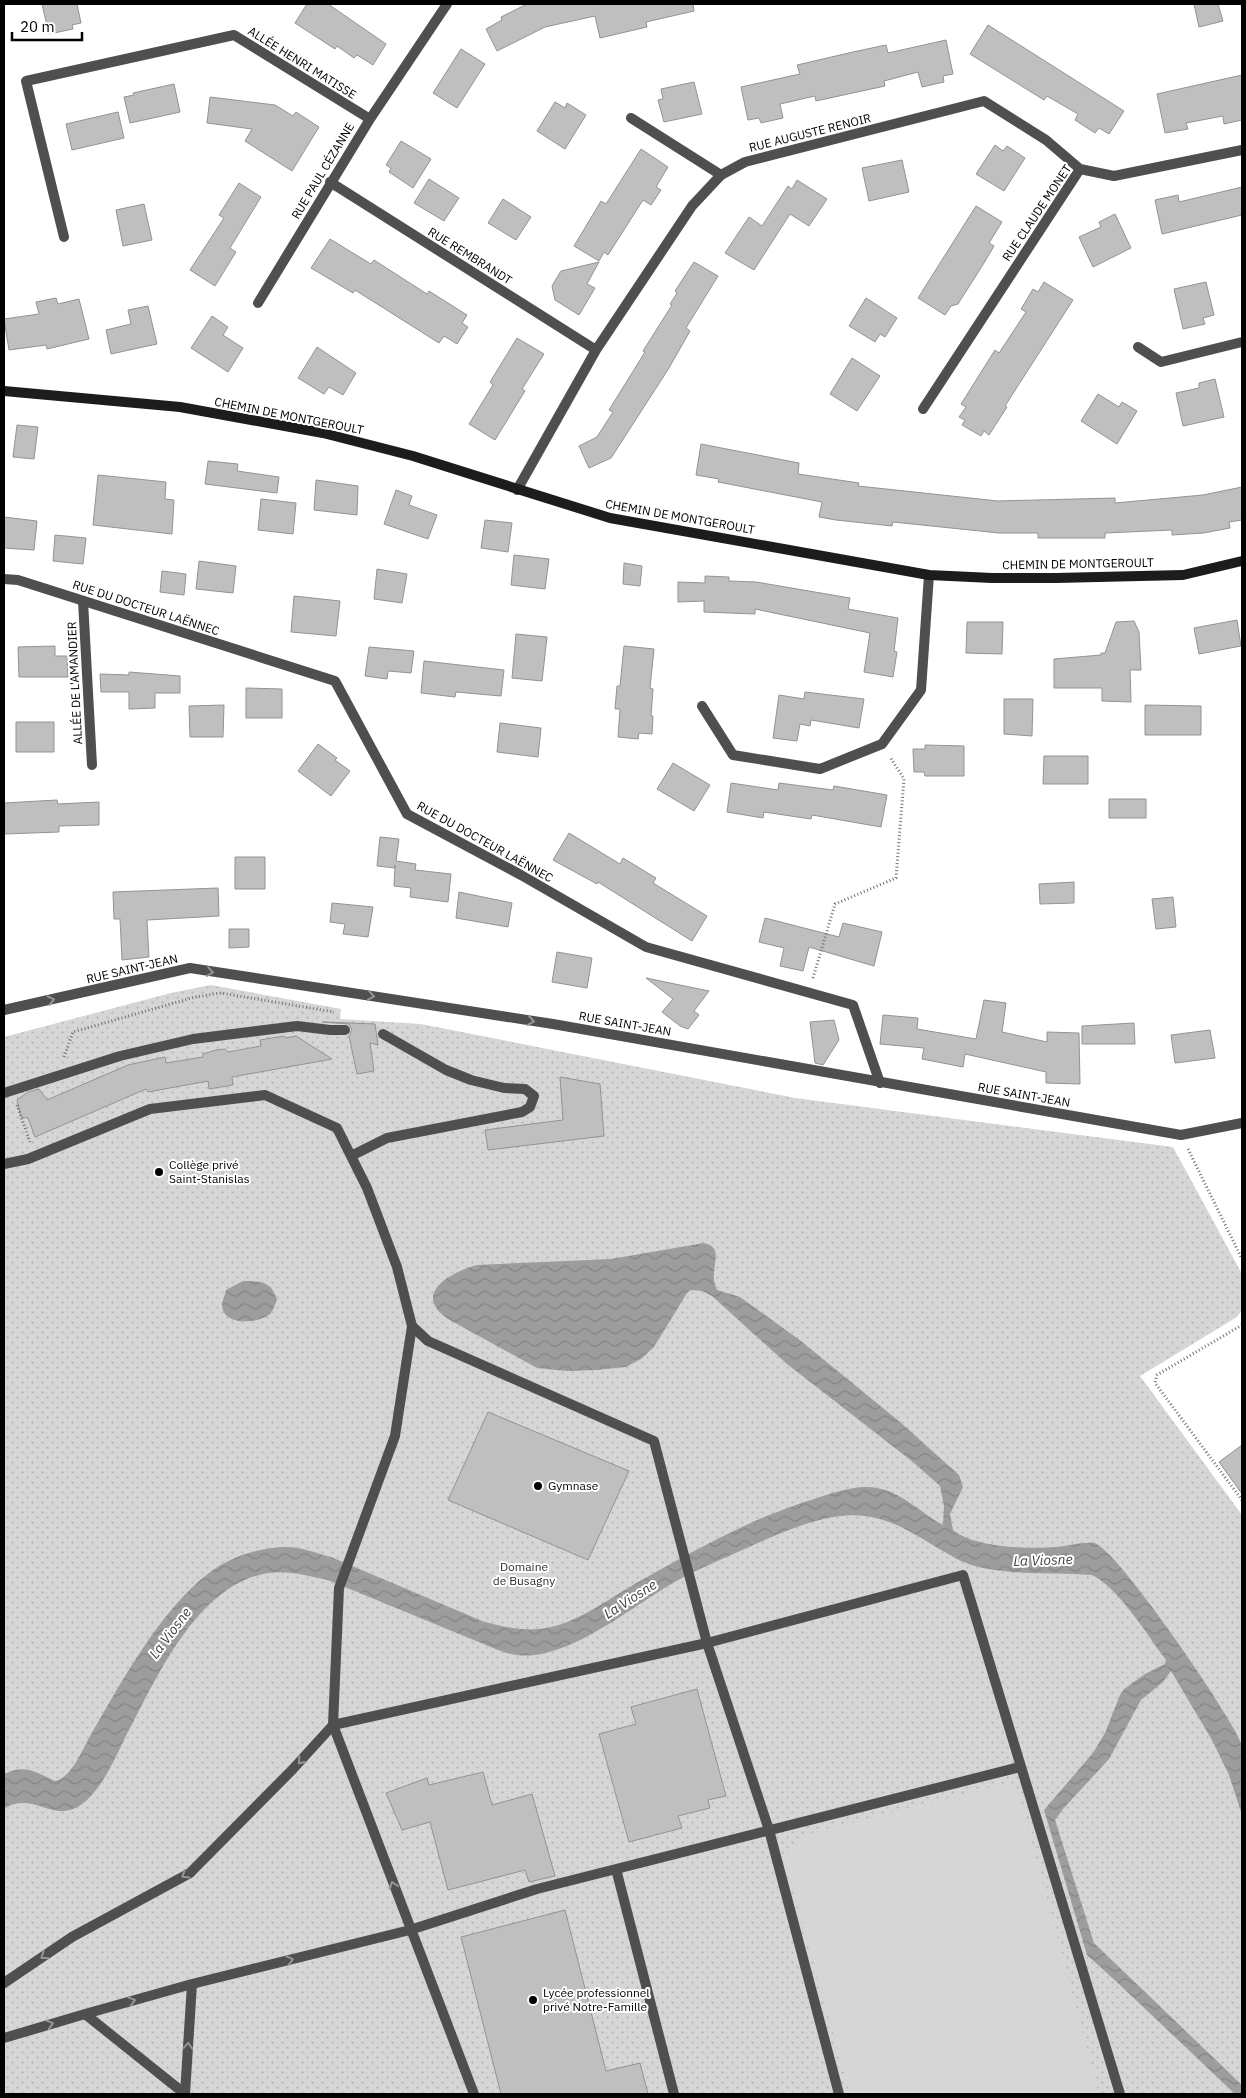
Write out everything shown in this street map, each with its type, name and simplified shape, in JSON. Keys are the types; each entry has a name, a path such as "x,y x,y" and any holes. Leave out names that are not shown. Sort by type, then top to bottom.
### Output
{"street":[{"name":"RUE PAUL CÉZANNE","path":"258,303 330,182 447,4"},
{"name":"ALLÉE HENRI MATISSE","path":"64,237 26,80 234,35 370,119"},
{"name":"RUE AUGUSTE RENOIR","path":"517,490 596,350 692,206 721,175 745,162 984,102 1046,140 1080,169"},
{"path":"631,118 721,175"},
{"name":"RUE CLAUDE MONET","path":"923,409 1080,169 1114,176 1242,150"},
{"name":"RUE REMBRANDT","path":"330,182 596,350"},
{"path":"1138,347 1162,362 1242,342"},
{"name":"CHEMIN DE MONTGEROULT","path":"4,391 180,407 323,434 412,456 610,518 929,574 992,578 1183,575 1242,561"},
{"path":"702,706 733,755 820,769 882,744 921,690 929,574"},
{"name":"RUE DU DOCTEUR LAËNNEC","path":"4,579 18,580 335,682 407,814 646,947 853,1005 880,1083"},
{"name":"ALLÉE DE L'AMANDIER","path":"84,601 92,765"},
{"name":"RUE SAINT-JEAN","path":"4,1010 190,968 553,1024 1181,1135 1242,1123"},
{"path":"8,1092 120,1056 193,1039 297,1026 346,1030"},
{"path":"352,1156 387,1138 522,1112 530,1107 534,1096 525,1089 496,1086 471,1080 446,1070 383,1034"},
{"path":"4,1164 35,1156 150,1109 265,1096 338,1128 367,1188 397,1267 412,1326 395,1436 339,1588 333,1725 474,2094"},
{"path":"412,1326 428,1341 654,1441 708,1643 768,1830 839,2094"},
{"path":"4,1983 72,1937 190,1873 293,1769 333,1725 708,1643 963,1575 1120,2094"},
{"path":"4,2038 192,1984 410,1930 537,1889 1020,1767"},
{"path":"616,1869 674,2094"},
{"path":"185,2094 192,1984"},
{"path":"85,2014 185,2094"}],"path":[{"path":"808,993 836,904 896,878 904,780 882,744"},
{"path":"55,1078 73,1032 195,997 221,994 341,1013"},
{"path":"8,1092 35,1156"},
{"path":"1181,1135 1242,1260"},
{"path":"1242,1326 1157,1375 1155,1383 1242,1500"}],"green space":[{"name":"Domaine de Busagny","path":"211,985 341,1009 340,1019 421,1024 795,1098 1173,1147 1242,1274 1242,1310 1237,1317 1140,1376 1242,1515 1242,2094 4,2094 4,1037 171,993"},
{"path":"1003,1784 1018,1790 1099,2094 850,2094 785,1860 800,1836"}],"water":[{"name":"La Viosne","path":"704,1243 710,1245 715,1251 714,1282 717,1290 740,1297 801,1341 900,1422 959,1475 963,1487 950,1514 953,1530 974,1541 1002,1546 1044,1548 1094,1543 1106,1551 1125,1572 1172,1634 1217,1701 1241,1743 1243,1767 1242,1815 1229,1775 1212,1740 1171,1671 1163,1682 1141,1700 1109,1759 1055,1820 1094,1943 1242,2085 1242,2094 1235,2094 1087,1955 1044,1810 1093,1753 1105,1733 1124,1689 1145,1674 1165,1664 1166,1660 1122,1601 1102,1581 1092,1575 1004,1571 975,1566 958,1559 903,1528 877,1518 849,1515 833,1517 785,1531 689,1574 580,1640 537,1655 516,1655 500,1651 328,1580 276,1572 242,1581 219,1596 180,1639 149,1691 108,1772 98,1788 86,1801 75,1808 64,1811 26,1803 4,1808 4,1774 25,1769 55,1781 66,1775 71,1770 142,1649 174,1607 191,1588 209,1573 225,1562 244,1554 283,1547 308,1550 331,1557 482,1621 506,1627 530,1629 546,1628 570,1621 723,1536 766,1516 844,1490 869,1487 886,1490 943,1525 944,1506 940,1486 913,1462 787,1364 712,1296 702,1291 691,1290 687,1293 654,1347 641,1359 626,1367 596,1370 567,1371 537,1368 448,1319 438,1310 433,1301 434,1293 439,1285 456,1273 477,1265 611,1259"},
{"path":"243,1281 264,1283 272,1289 277,1300 270,1314 258,1320 242,1321 229,1317 224,1312 222,1304 226,1290"}],"building":[{"path":"42,4 77,4 81,23 72,25 73,29 49,34"},
{"path":"307,4 328,4 386,44 373,65 357,55 354,58 337,46 335,49 295,23"},
{"path":"527,4 693,4 694,11 646,22 647,27 600,38 595,16 545,27 497,51 486,29 502,20 501,17"},
{"path":"1194,4 1218,4 1223,21 1199,27"},
{"path":"988,25 1124,111 1109,134 1099,128 1095,133 1075,120 1078,114 1047,96 1044,100 970,54"},
{"path":"946,40 953,74 943,76 944,82 922,87 918,72 884,81 885,86 816,101 815,96 780,104 783,118 761,123 759,118 748,120 741,87 800,74 797,65 853,52 886,45 888,53"},
{"path":"461,49 485,64 457,108 433,93"},
{"path":"1242,75 1242,120 1224,124 1223,116 1186,123 1188,129 1165,133 1157,94"},
{"path":"694,82 702,114 664,122 658,100 663,99 661,89"},
{"path":"174,84 180,112 130,123 124,97 134,95 133,93"},
{"path":"210,97 275,105 293,116 296,112 319,127 292,171 245,141 252,129 207,123"},
{"path":"555,102 565,108 567,103 586,115 565,149 537,131"},
{"path":"118,112 124,138 72,150 66,124"},
{"path":"401,141 431,159 413,188 389,172 391,168 386,165"},
{"path":"995,145 1003,151 1007,146 1025,158 1004,191 976,174"},
{"path":"641,149 668,167 656,187 661,190 651,205 643,200 608,255 604,252 599,261 574,246 601,201 606,204"},
{"path":"902,160 909,192 869,201 862,168"},
{"path":"429,179 459,198 444,221 414,203"},
{"path":"797,180 827,199 809,226 790,214 754,270 725,253 749,217 762,226 788,186 792,189"},
{"path":"239,183 261,197 230,248 236,252 215,286 190,270 224,218 219,215"},
{"path":"1242,187 1242,215 1162,234 1155,200 1178,195 1179,202"},
{"path":"503,199 531,217 516,240 488,223"},
{"path":"144,204 152,240 123,246 116,210"},
{"path":"976,206 1002,222 989,243 994,246 984,263 958,304 951,306 945,315 918,298"},
{"path":"1115,214 1131,248 1093,267 1079,237 1101,227 1099,222"},
{"path":"330,239 371,264 374,260 427,294 429,291 467,315 462,323 468,327 457,344 444,336 439,343 355,290 353,293 311,268"},
{"path":"599,262 587,284 595,288 579,315 555,300 552,286 561,271"},
{"path":"694,262 718,276 686,328 690,331 669,368 611,458 589,468 579,446 597,437 613,412 609,410 672,305 670,304 677,293 675,291"},
{"path":"1044,282 1073,300 1005,406 1007,407 989,435 984,431 981,436 962,425 965,420 959,417 966,407 961,404 995,350 999,353 1026,312 1021,309 1033,289 1038,292"},
{"path":"1206,282 1214,315 1203,318 1205,324 1183,329 1174,289"},
{"path":"56,298 58,304 79,299 89,339 47,349 46,345 9,350 4,319 39,314 36,302"},
{"path":"866,298 897,318 885,337 880,334 875,342 849,326"},
{"path":"148,306 157,344 111,354 106,330 131,324 128,310"},
{"path":"212,316 228,327 223,335 243,348 228,372 191,348"},
{"path":"517,338 544,354 522,389 525,391 495,440 469,424 493,385 490,382"},
{"path":"317,347 356,373 343,395 329,387 324,394 298,378"},
{"path":"852,358 880,376 857,411 830,394"},
{"path":"1215,379 1224,417 1183,426 1176,393 1199,388 1199,383"},
{"path":"1098,394 1119,407 1122,402 1137,411 1117,444 1081,421"},
{"path":"17,425 38,427 34,459 13,457"},
{"path":"701,444 799,463 798,474 859,483 858,486 998,501 1115,498 1115,503 1203,495 1242,487 1242,520 1229,522 1230,528 1203,533 1172,535 1172,530 1105,533 1105,538 1038,538 1038,533 999,533 893,522 892,526 836,520 819,517 822,502 718,482 719,479 696,475"},
{"path":"208,461 238,464 237,471 279,477 277,493 205,484"},
{"path":"98,475 166,482 165,499 174,500 172,534 93,525"},
{"path":"316,480 358,486 357,515 314,510"},
{"path":"396,490 412,496 409,505 437,515 428,539 384,524"},
{"path":"261,499 296,503 293,534 258,530"},
{"path":"4,517 37,521 34,550 4,548"},
{"path":"485,520 512,523 508,552 481,548"},
{"path":"55,535 86,538 83,564 53,561"},
{"path":"514,555 549,559 545,589 511,585"},
{"path":"199,561 236,566 233,593 196,589"},
{"path":"624,563 642,566 640,586 623,584"},
{"path":"377,569 407,574 402,603 374,599"},
{"path":"162,571 186,574 184,595 160,592"},
{"path":"705,576 729,577 729,581 756,582 850,598 848,609 898,618 894,651 897,652 893,677 864,672 870,633 755,609 755,614 704,612 704,601 678,602 678,582 705,583"},
{"path":"294,596 340,601 336,636 291,632"},
{"path":"1237,620 1241,646 1199,654 1194,628"},
{"path":"1134,621 1139,632 1141,670 1130,670 1131,702 1102,701 1102,688 1054,688 1054,659 1101,655 1101,653 1105,653 1116,622"},
{"path":"967,622 1003,622 1002,654 966,653"},
{"path":"516,634 547,637 542,681 512,678"},
{"path":"55,646 55,656 67,656 68,677 19,677 18,647"},
{"path":"624,646 654,649 650,688 653,689 652,734 639,733 638,739 618,737 620,709 615,709 617,686 620,686"},
{"path":"369,647 414,651 411,673 388,671 387,679 365,676"},
{"path":"424,661 504,670 501,696 456,692 455,697 421,693"},
{"path":"129,672 180,676 180,693 155,693 155,708 129,709 129,692 101,692 100,674 129,675"},
{"path":"246,688 282,689 282,718 246,718"},
{"path":"805,692 864,699 859,728 811,720 810,726 800,724 797,741 773,738 779,695 804,699"},
{"path":"1004,699 1033,699 1032,736 1004,734"},
{"path":"224,705 223,737 190,737 189,706"},
{"path":"1145,705 1201,706 1201,735 1145,735"},
{"path":"16,722 54,722 54,752 16,752"},
{"path":"500,723 541,728 538,757 497,752"},
{"path":"318,744 337,758 335,760 350,771 331,796 298,771"},
{"path":"925,745 964,746 964,776 925,776 924,772 914,772 913,749 925,749"},
{"path":"1044,756 1088,756 1088,784 1043,784"},
{"path":"673,763 710,785 694,811 657,789"},
{"path":"731,783 778,790 779,783 833,790 834,786 887,795 881,827 812,815 811,819 764,812 763,818 727,812"},
{"path":"1109,799 1146,799 1146,818 1109,818"},
{"path":"57,800 58,804 99,802 99,825 59,826 59,832 4,834 4,803"},
{"path":"569,833 620,864 623,858 656,878 653,883 707,916 692,941 598,882 597,884 553,860"},
{"path":"380,837 399,839 396,861 416,864 415,870 451,874 448,902 410,897 411,888 394,886 395,868 377,866"},
{"path":"235,857 265,857 265,889 235,889"},
{"path":"1074,882 1074,903 1040,904 1039,884"},
{"path":"218,888 219,916 147,920 149,957 122,960 120,919 114,919 113,892"},
{"path":"459,892 512,903 508,927 456,918"},
{"path":"1173,897 1176,927 1156,929 1152,899"},
{"path":"332,903 373,907 368,937 343,934 345,924 330,922"},
{"path":"765,918 839,937 843,923 882,932 874,966 809,947 803,971 780,966 784,948 759,942"},
{"path":"229,929 249,929 249,947 229,948"},
{"path":"557,952 592,958 587,988 552,982"},
{"path":"646,978 709,991 694,1011 699,1015 688,1029 680,1026 662,1012 673,999"},
{"path":"984,1000 1006,1003 1002,1032 1047,1042 1047,1032 1079,1033 1080,1084 1046,1083 1046,1072 965,1054 963,1067 922,1059 924,1048 880,1044 883,1015 918,1018 917,1029 976,1039"},
{"path":"834,1020 839,1040 823,1065 815,1063 810,1022"},
{"path":"323,1022 375,1024 378,1045 370,1043 374,1071 357,1074 349,1036 352,1030 349,1024"},
{"path":"1134,1023 1135,1044 1082,1044 1082,1026"},
{"path":"1210,1030 1215,1058 1175,1063 1171,1035"},
{"path":"284,1036 286,1038 296,1036 332,1059 232,1077 233,1085 209,1089 208,1081 148,1092 146,1089 35,1137 28,1118 21,1117 17,1100 28,1092 39,1089 47,1100 128,1065 165,1057 166,1063 203,1057 203,1054 216,1050 225,1049 228,1052 261,1046 260,1040"},
{"path":"560,1077 600,1084 604,1136 488,1150 485,1130 563,1120"},
{"name":"Gymnase","path":"488,1412 629,1471 588,1560 448,1500"},
{"path":"1242,1445 1242,1494 1219,1462"},
{"path":"697,1689 726,1796 708,1800 710,1808 678,1816 682,1828 629,1842 599,1734 636,1724 631,1707"},
{"path":"483,1772 492,1805 532,1794 555,1876 529,1882 525,1870 448,1890 430,1822 402,1830 386,1793 427,1778 429,1785"},
{"name":"Lycée professionnel privé Notre-Famille","path":"565,1910 606,2071 640,2063 648,2094 501,2094 461,1937"}],"place":[{"name":"Collège privé Saint-Stanislas","path":"159,1172"},
{"name":"Gymnase","path":"538,1486"},
{"name":"Lycée professionnel privé Notre-Famille","path":"533,2000"}]}
